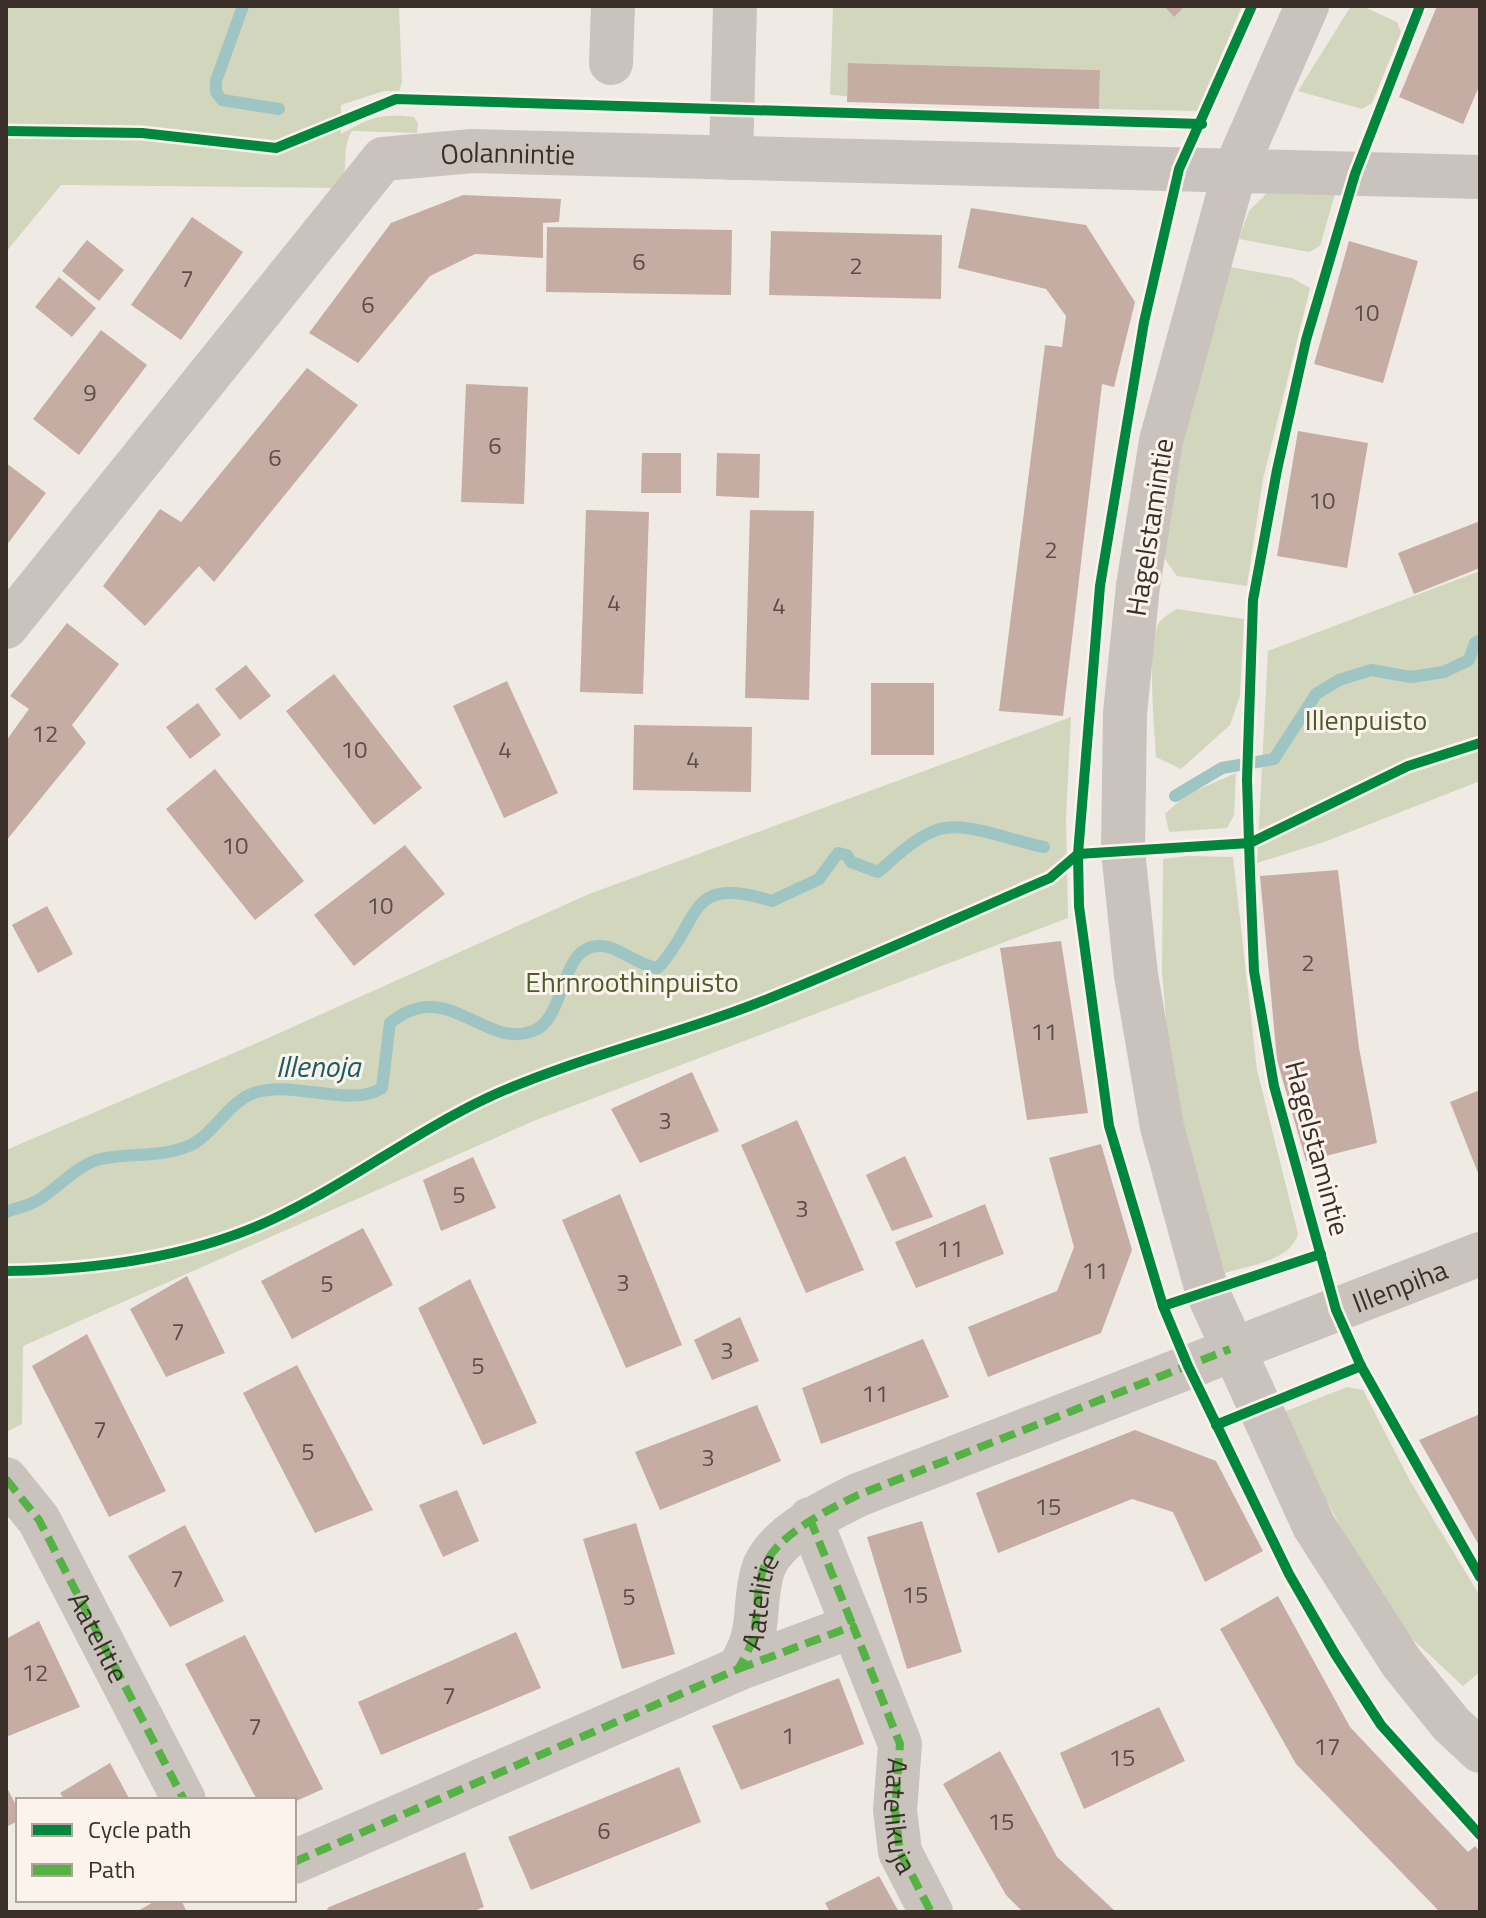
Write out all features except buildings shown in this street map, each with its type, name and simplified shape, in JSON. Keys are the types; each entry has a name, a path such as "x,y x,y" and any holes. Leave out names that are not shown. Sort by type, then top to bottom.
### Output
{"street":[{"path":"611,63 613,6"},
{"path":"731,158 735,6"},
{"name":"Hagelstamintie","path":"1307,6 1235,170 1182,356 1154,484 1138,586 1125,713 1123,851 1136,975 1162,1127 1207,1291 1230,1349 1314,1526 1401,1662 1451,1724 1480,1751"},
{"name":"Oolannintie","path":"6,627 383,159 472,151 1480,177"},
{"name":"Illenpiha","path":"1230,1349 1480,1254"},
{"name":"Aatelitie","path":"296,1861 738,1669 756,1633 762,1570 781,1545 810,1519 858,1495 1230,1349"},
{"name":"Aatelitie","path":"6,1479 39,1520 183,1798"},
{"name":"Aatelikuja","path":"810,1519 900,1744 895,1810 900,1852 931,1912"},
{"path":"738,1669 853,1626"}],"green space":[{"path":"6,6 399,6 402,82 399,91 384,91 341,105 341,134 383,116 414,117 418,123 417,133 352,131 346,146 340,188 61,185 6,252"},
{"path":"833,6 1164,6 1174,16 1185,6 1242,6 1198,111 1099,109 1100,70 849,63 847,96 830,95"},
{"path":"1351,6 1362,6 1397,22 1401,32 1372,103 1362,109 1298,91"},
{"path":"1337,187 1320,246 1309,252 1239,239 1249,211 1270,190"},
{"path":"1230,267 1292,278 1310,288 1263,479 1247,586 1177,576 1163,556 1187,421"},
{"name":"Illenpuisto","path":"1480,571 1480,781 1324,842 1257,863 1268,651"},
{"path":"1177,609 1244,619 1240,696 1230,725 1181,769 1156,757 1152,693 1152,660 1157,627"},
{"name":"Ehrnroothinpuisto","path":"1071,717 1066,819 1068,918 536,1120 23,1346 22,1424 6,1432 6,1150 257,1043 589,894"},
{"path":"1236,773 1234,815 1227,828 1169,832 1165,814 1186,795"},
{"path":"1233,857 1257,1070 1298,1234 1294,1243 1278,1256 1225,1273 1181,1115 1168,1043 1162,972 1163,859"},
{"path":"1347,1387 1363,1390 1410,1481 1480,1596 1480,1672 1463,1686 1406,1633 1376,1591 1279,1414"}],"waterway":[{"path":"243,6 216,81 216,92 222,100 279,109"},
{"name":"Illenoja","path":"1175,796 1222,768 1274,759 1316,694 1339,680 1371,670 1411,677 1444,672 1469,660 1475,643 1480,640"},
{"name":"Illenoja","path":"6,1212 36,1201 77,1170 101,1159 174,1151 196,1142 232,1107 257,1092 273,1089 355,1096 382,1088 390,1023 411,1011 430,1007 448,1010 498,1031 515,1034 533,1031 552,1012 570,968 588,948 609,947 658,968 699,906 710,897 724,893 744,894 772,901 819,879 838,853 847,855 851,862 878,872 931,832 952,827 978,830 1044,847"}],"marked path":[{"path":"296,1861 738,1669 754,1632 759,1587 767,1560 788,1536 832,1508 858,1495 1230,1349"},
{"path":"6,1479 39,1520 183,1798"},
{"path":"810,1519 853,1626"},
{"path":"738,1669 853,1626 900,1744 895,1810 900,1852 931,1912"}],"cycle path":[{"path":"1252,6 1179,169 1144,322 1100,586 1078,854 1079,906 1109,1126 1163,1306 1188,1366 1289,1574 1335,1654 1381,1725 1480,1835"},
{"path":"1420,6 1355,174 1306,340 1277,470 1253,600 1247,780 1250,872 1254,971 1274,1086 1336,1310 1361,1366 1480,1577"},
{"path":"6,131 142,133 276,148 396,99 1202,124"},
{"path":"6,1271 74,1268 142,1259 175,1253 240,1233 299,1206 487,1098 553,1071 722,1016 792,989 1050,878 1078,854 1250,843 1408,766 1480,743"},
{"path":"1163,1306 1321,1254"},
{"path":"1216,1425 1361,1366"}]}
